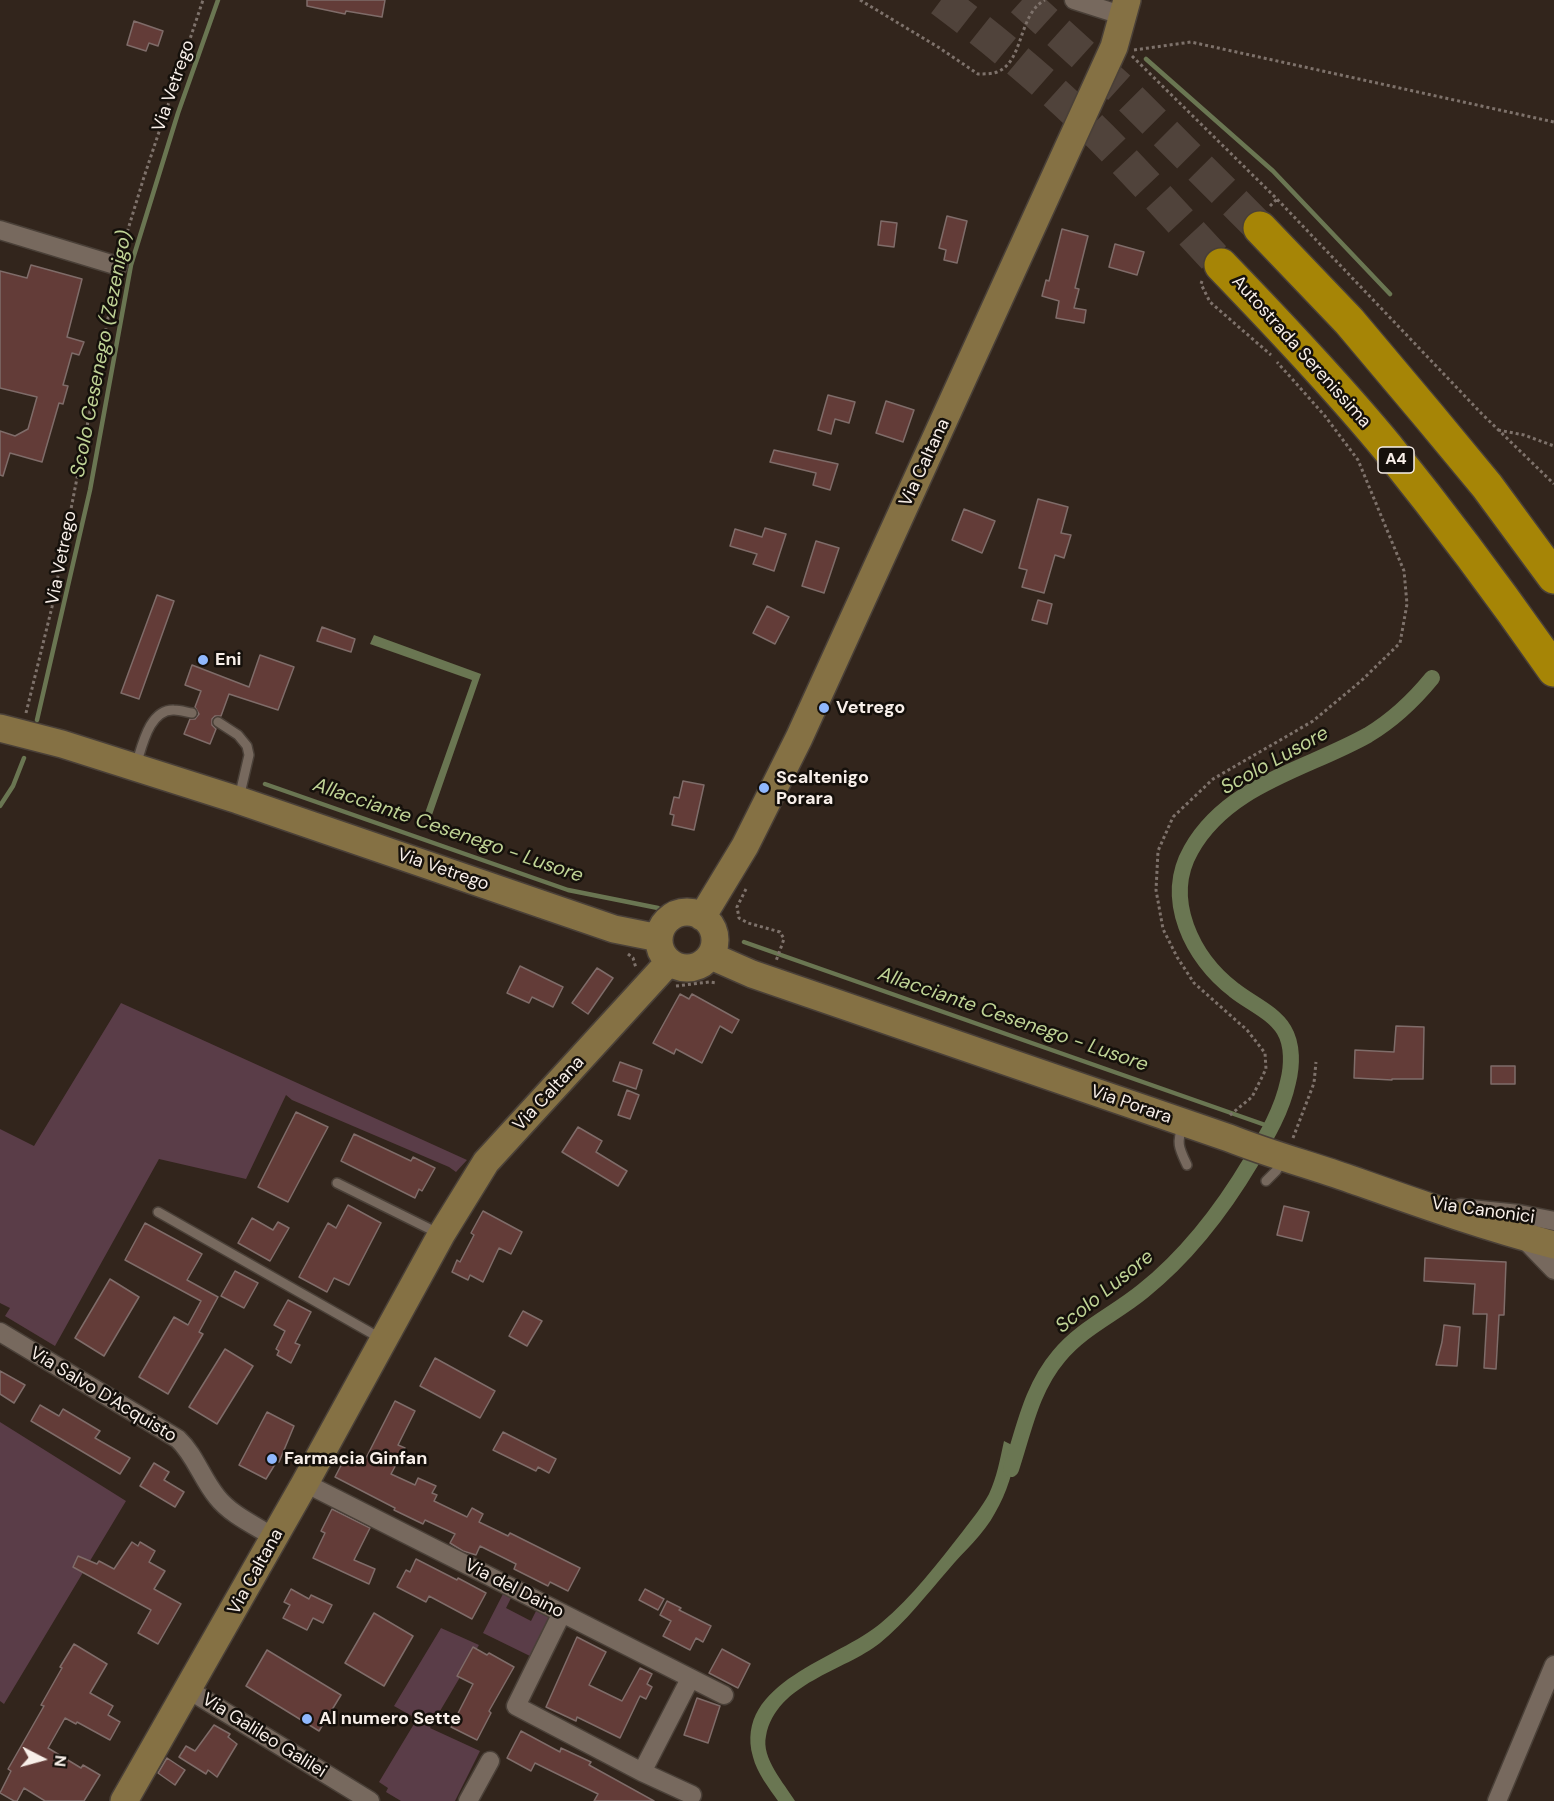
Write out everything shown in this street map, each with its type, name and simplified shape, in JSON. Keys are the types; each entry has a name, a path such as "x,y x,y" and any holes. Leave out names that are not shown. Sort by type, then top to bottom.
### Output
{"highway":[{"path":"1264,217 1487,486 1554,577"},
{"name":"Autostrada Serenissima","path":"1212,270 1304,352 1385,446 1505,599 1554,670"}],"main road":[{"name":"Via Caltana","path":"124,1801 275,1538 441,1234 486,1162 664,950 662,927 670,918 680,913 702,916 745,846 800,738 1120,49 1125,8"},
{"name":"Via Vetrego","path":"11,731 62,744 238,800 614,929 664,950"},
{"path":"664,950 677,967 687,969 704,963 711,956 715,946 715,934 710,924 702,916"},
{"name":"Via Porara","path":"711,956 752,974 1184,1123 1228,1127 1274,1165 1412,1201 1554,1245"}],"street":[{"path":"1074,0 1125,8"},
{"path":"0,230 118,267"},
{"name":"Via Canonici","path":"1412,1201 1519,1214 1554,1221"},
{"name":"Via Canonici","path":"1523,1237 1554,1270"},
{"name":"Via Salvo D'Acquisto","path":"0,1332 178,1439 186,1446 208,1485 226,1508 275,1538"},
{"name":"Via del Daino","path":"305,1484 724,1695"},
{"path":"562,1613 516,1706 642,1772 692,1795"},
{"path":"1497,1801 1554,1665"},
{"path":"642,1772 690,1679"},
{"name":"Via Galileo Galilei","path":"189,1690 370,1801"},
{"path":"468,1801 490,1761"}],"lane":[{"path":"135,768 149,727 160,713 172,709 192,713"},
{"path":"218,722 238,735 247,746 249,755 238,800"},
{"path":"1184,1123 1178,1138 1180,1150 1187,1165"},
{"path":"337,1183 441,1234"},
{"path":"158,1212 383,1340"}],"path":[{"name":"Via Vetrego","path":"11,731 52,607 118,267 144,177 203,0"},
{"path":"860,0 938,46 978,74 998,71 1012,59 1030,15 1045,0"},
{"path":"1120,49 1191,42 1554,122"},
{"path":"1120,49 1277,199 1498,430 1554,484"},
{"path":"1264,217 1277,199"},
{"path":"1212,270 1202,284 1210,303 1271,355 1325,417 1358,460 1404,571 1407,604 1400,644 1361,681 1313,721 1213,779 1173,817 1158,851 1156,890 1163,929 1177,957 1194,983 1247,1030 1265,1053 1266,1069 1252,1097 1238,1108 1228,1127"},
{"path":"1498,430 1524,435 1554,446"},
{"path":"774,966 782,946"},
{"path":"1274,1165 1307,1106 1314,1083 1316,1062"}],"shaded area":[{"path":"374,635 481,674 432,815 425,813 472,680 370,644"},
{"path":"121,1003 467,1160 456,1172 292,1100 286,1095 246,1179 159,1159 55,1346 5,1316 10,1308 0,1303 0,1129 34,1146"},
{"path":"0,1422 126,1501 4,1704 0,1701"},
{"path":"1004,1441 1018,1448 1014,1465 999,1505 980,1535 890,1635 865,1653 797,1691 783,1703 772,1718 766,1736 767,1753 774,1770 795,1801 778,1801 760,1775 753,1757 751,1731 759,1709 774,1691 794,1675 863,1636 881,1623 914,1591 954,1543 986,1499 992,1488"},
{"path":"504,1592 512,1596 506,1608 531,1621 537,1609 552,1617 532,1657 483,1633"},
{"path":"441,1628 479,1645 430,1728 480,1751 455,1801 401,1801 386,1792 388,1788 379,1782 417,1719 394,1706"}],"building":[{"path":"307,0 385,0 382,17 346,11 345,14 307,6"},
{"path":"134,21 163,31 158,46 149,43 146,51 127,45"},
{"path":"947,216 967,221 957,263 944,260 946,250 939,248"},
{"path":"881,221 897,223 894,247 878,245"},
{"path":"1062,229 1088,236 1075,288 1079,289 1074,308 1086,310 1084,323 1056,318 1059,301 1042,296 1046,280 1049,281"},
{"path":"1115,244 1144,252 1137,275 1109,267"},
{"path":"31,265 82,279 67,337 84,342 79,355 72,353 63,385 68,386 63,404 59,403 42,462 10,453 3,476 0,475 0,431 15,436 28,429 37,397 0,388 0,271 27,278"},
{"path":"828,395 855,402 849,423 835,419 831,434 818,430"},
{"path":"886,401 914,410 903,442 876,433"},
{"path":"774,450 838,464 830,490 813,485 816,473 770,462"},
{"path":"1038,499 1068,507 1061,533 1071,535 1064,558 1055,555 1044,593 1022,587 1027,570 1019,568"},
{"path":"964,509 995,521 982,553 952,540"},
{"path":"765,528 786,534 774,571 753,564 757,554 730,546 735,529 762,537"},
{"path":"816,541 839,548 824,593 802,586"},
{"path":"157,595 174,601 139,699 121,693"},
{"path":"1038,600 1052,604 1047,624 1032,620"},
{"path":"767,606 789,617 775,644 753,633"},
{"path":"322,627 355,639 351,652 317,641"},
{"path":"260,655 294,667 278,710 229,694 221,716 215,716 212,719 212,725 216,729 210,744 184,734 190,719 195,719 199,714 195,707 201,691 185,685 192,665 249,687"},
{"path":"683,781 704,785 694,830 672,825 674,815 670,814 674,797 679,798"},
{"path":"520,966 563,987 553,1007 532,997 529,1003 507,993"},
{"path":"597,968 613,978 588,1014 572,1003"},
{"path":"680,994 689,999 692,994 739,1020 732,1033 720,1026 702,1063 676,1049 674,1054 653,1043"},
{"path":"1396,1026 1424,1027 1423,1079 1354,1078 1355,1050 1394,1052"},
{"path":"620,1062 642,1070 636,1089 613,1081"},
{"path":"1491,1066 1515,1066 1515,1084 1491,1084"},
{"path":"627,1090 639,1095 630,1119 618,1115"},
{"path":"296,1112 328,1127 288,1202 258,1187"},
{"path":"578,1127 602,1141 596,1152 627,1171 618,1186 562,1152"},
{"path":"354,1134 411,1161 413,1157 435,1168 422,1191 419,1189 415,1198 341,1161"},
{"path":"348,1205 381,1223 349,1285 334,1278 327,1292 299,1277 328,1223 336,1228"},
{"path":"1284,1206 1309,1212 1302,1241 1277,1235"},
{"path":"483,1211 522,1232 511,1254 499,1248 483,1282 470,1275 468,1280 452,1272 457,1260 460,1262 474,1235 471,1233"},
{"path":"252,1218 273,1230 278,1222 289,1228 270,1261 238,1243"},
{"path":"145,1223 202,1254 187,1280 218,1297 199,1332 203,1334 168,1394 139,1377 174,1317 188,1325 201,1301 125,1260"},
{"path":"1425,1258 1506,1262 1504,1315 1499,1315 1496,1369 1484,1368 1487,1314 1473,1314 1475,1284 1424,1281"},
{"path":"235,1271 258,1283 244,1308 221,1296"},
{"path":"110,1279 139,1297 104,1356 75,1338"},
{"path":"288,1300 311,1312 295,1343 300,1345 291,1363 277,1355 279,1351 276,1349 285,1331 274,1325"},
{"path":"523,1311 542,1321 527,1346 509,1336"},
{"path":"1444,1325 1460,1327 1457,1366 1436,1365"},
{"path":"225,1349 253,1366 217,1424 189,1407"},
{"path":"435,1358 495,1391 480,1418 420,1386"},
{"path":"0,1371 25,1385 14,1403 0,1394"},
{"path":"395,1401 415,1411 398,1445 405,1448 391,1474 415,1485 418,1478 436,1486 432,1493 437,1495 434,1501 467,1517 472,1508 483,1514 479,1522 508,1536 510,1533 580,1568 568,1591 550,1582 548,1586 514,1569 516,1564 480,1546 476,1555 463,1551 450,1543 455,1534 425,1520 423,1524 335,1477 347,1454 364,1462"},
{"path":"40,1405 59,1416 63,1409 100,1431 95,1438 130,1458 120,1474 31,1421"},
{"path":"267,1412 294,1426 279,1462 277,1461 266,1479 239,1465"},
{"path":"503,1432 556,1459 549,1473 538,1467 536,1471 493,1450"},
{"path":"154,1463 169,1472 164,1480 184,1492 175,1507 140,1486"},
{"path":"332,1509 370,1528 354,1560 375,1569 369,1584 313,1558 325,1533 321,1531"},
{"path":"132,1542 138,1546 140,1542 155,1551 149,1562 165,1571 154,1589 181,1604 158,1644 138,1633 151,1610 73,1567 78,1556 97,1564 99,1561 114,1569"},
{"path":"416,1559 486,1593 472,1619 429,1596 426,1602 397,1587 406,1570 410,1572"},
{"path":"291,1589 309,1599 311,1595 332,1605 323,1623 313,1618 307,1630 283,1618 290,1605 284,1602"},
{"path":"645,1589 664,1599 658,1610 639,1600"},
{"path":"667,1601 681,1608 679,1610 711,1626 703,1642 696,1638 690,1650 663,1636 671,1621 660,1615"},
{"path":"374,1613 413,1636 384,1686 345,1663"},
{"path":"577,1637 606,1652 589,1685 622,1701 640,1668 652,1674 647,1684 652,1687 646,1699 640,1696 620,1738 577,1717 576,1721 546,1707"},
{"path":"74,1644 107,1664 90,1693 113,1706 108,1715 120,1722 110,1740 65,1718 48,1748 81,1768 83,1765 100,1775 84,1801 45,1801 24,1788 17,1801 14,1801 0,1793 11,1771 8,1769 44,1706 41,1705"},
{"path":"473,1647 514,1667 489,1711 491,1713 477,1740 451,1727 473,1684 457,1676"},
{"path":"722,1649 750,1664 738,1688 709,1673"},
{"path":"267,1650 341,1695 319,1731 246,1686"},
{"path":"697,1698 720,1706 708,1743 684,1735"},
{"path":"214,1725 230,1734 228,1737 237,1744 217,1777 208,1770 206,1774 179,1757 186,1746 195,1751"},
{"path":"521,1731 560,1752 561,1748 591,1762 589,1765 654,1801 594,1801 598,1794 535,1763 531,1771 507,1758"},
{"path":"167,1758 185,1770 175,1785 158,1773"}],"waterway":[{"name":"Scolo Cesenego (Zezenigo)","path":"37,720 90,490 131,265 178,113 218,0"},
{"path":"1146,59 1273,171 1390,294"},
{"name":"Scolo Lusore","path":"1011,1469 1029,1410 1049,1369 1078,1337 1143,1291 1190,1247 1241,1178 1278,1113 1285,1092 1291,1056 1284,1030 1268,1013 1240,995 1219,977 1206,962 1186,926 1181,907 1180,888 1183,869 1191,850 1207,828 1226,809 1247,794 1271,780 1368,735 1403,709 1432,678"},
{"name":"Scolo Cesenego (Zezenigo)","path":"0,806 13,786 24,758"},
{"name":"Allacciante Cesenego - Lusore","path":"265,784 568,890 658,908"},
{"name":"Allacciante Cesenego - Lusore","path":"744,942 1271,1127"}],"tunnel":[{"path":"941,0 983,32 1063,101 1101,137 1221,265"},
{"path":"1022,0 1126,94 1260,228"}],"place":[{"name":"Eni","path":"203,660"},
{"name":"Vetrego","path":"824,708"},
{"name":"Scaltenigo Porara","path":"764,788"},
{"name":"Farmacia Ginfan","path":"272,1459"},
{"name":"Al numero Sette","path":"307,1719"}]}
